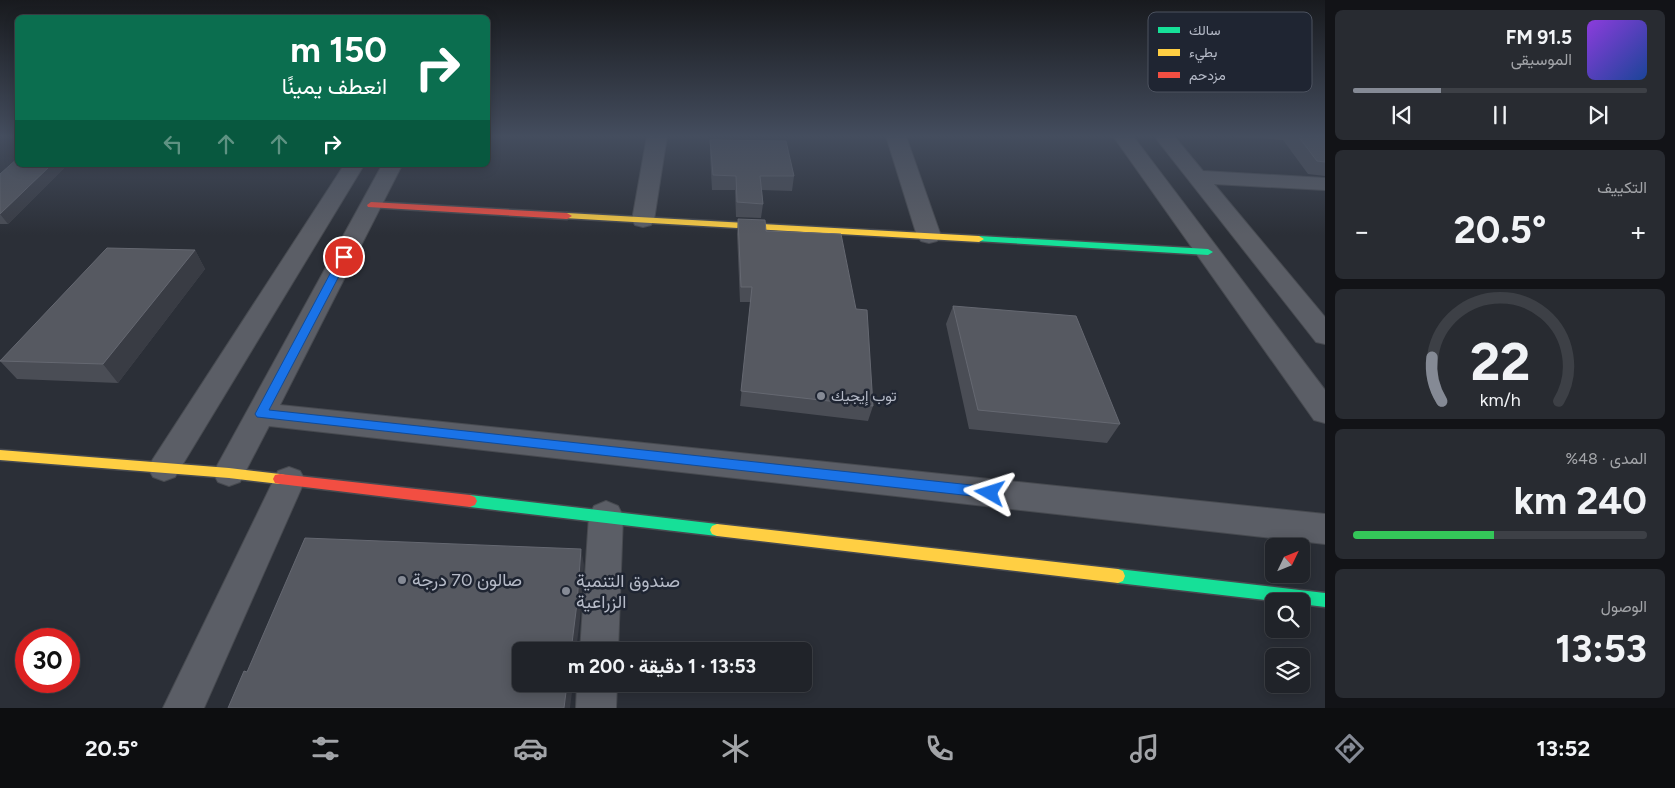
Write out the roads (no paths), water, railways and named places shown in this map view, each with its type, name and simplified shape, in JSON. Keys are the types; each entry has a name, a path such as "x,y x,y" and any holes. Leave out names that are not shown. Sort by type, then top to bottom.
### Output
{"street":[{"path":"164,468 351,169"},
{"path":"230,473 390,169"},
{"path":"643,220 651,169"},
{"path":"907,169 929,236"},
{"path":"1148,169 1325,412"},
{"path":"1191,169 1325,335"},
{"path":"1197,177 1325,184"},
{"path":"371,204 1208,252"},
{"path":"261,414 1325,529"},
{"path":"0,455 230,473 1325,600"},
{"path":"183,708 289,480"},
{"path":"599,642 606,516"},
{"path":"596,708 597,692"}],"place":[{"name":"توب إيجيك","path":"821,396"},
{"name":"صالون 70 درجة","path":"402,580"},
{"name":"صندوق التنمية الزراعية","path":"566,591"}]}
